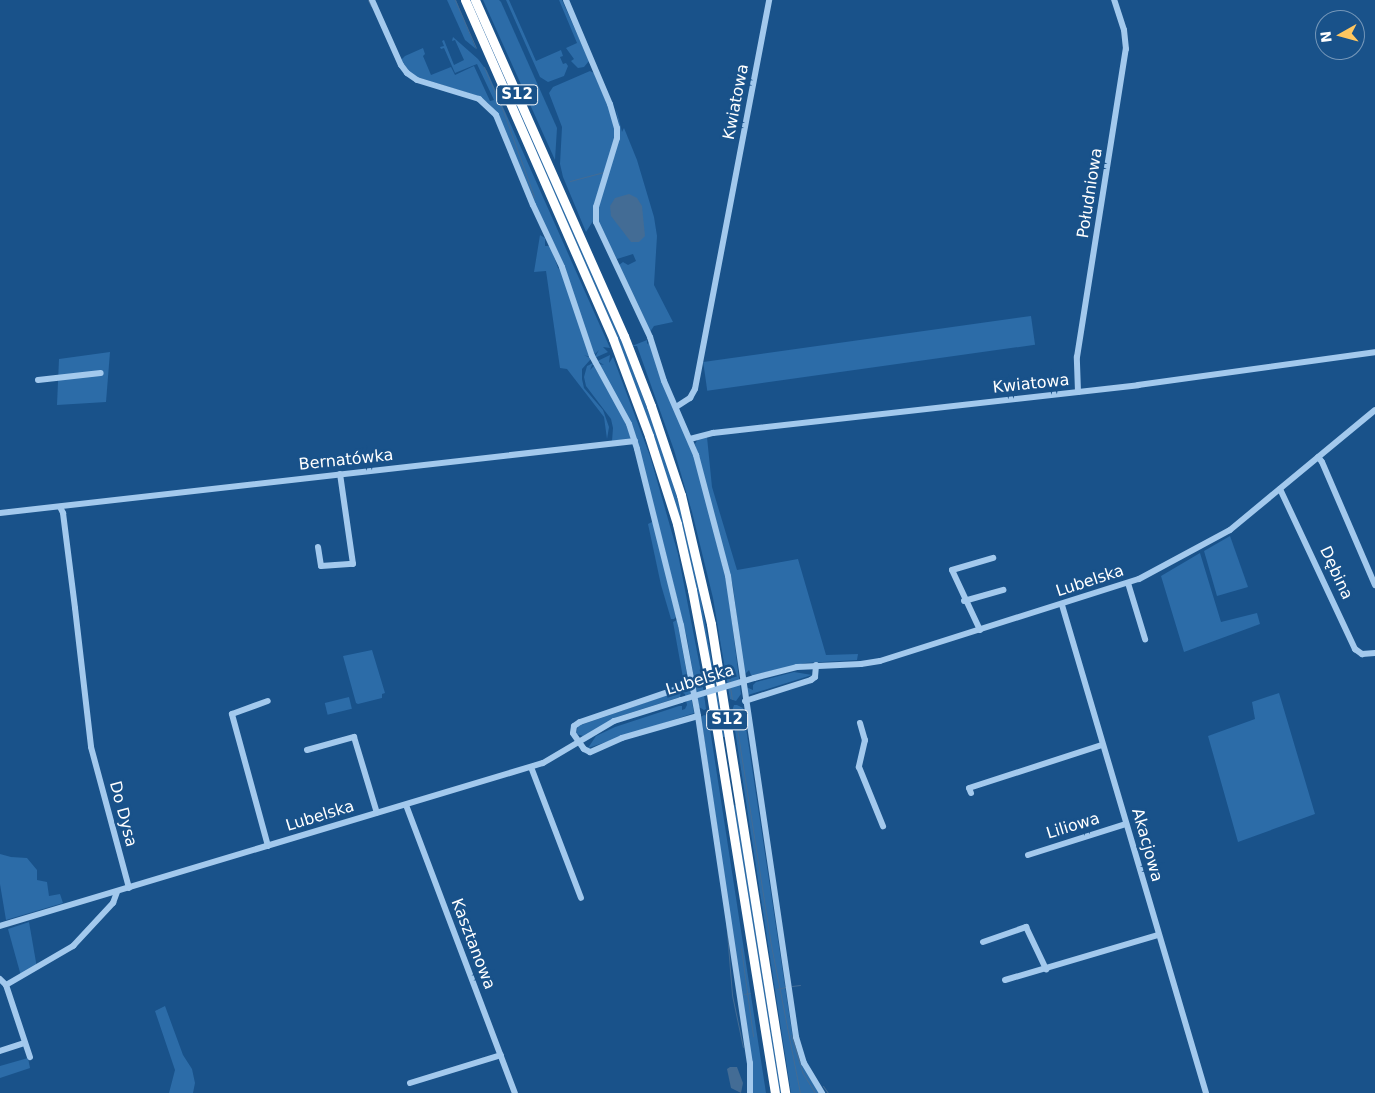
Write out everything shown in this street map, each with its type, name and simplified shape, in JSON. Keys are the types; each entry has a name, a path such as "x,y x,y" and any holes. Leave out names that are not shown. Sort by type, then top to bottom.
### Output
{"highway":[{"name":"S12","path":"465,0 622,361 650,436 670,503 694,600 775,1093"},
{"name":"S12","path":"475,0 624,336 681,495 707,602 785,1093"}],"street":[{"path":"372,0 397,57 407,74 417,80 479,99 496,115 533,205 562,267 592,356 626,418 635,441 681,624 698,716 750,1063 750,1093"},
{"path":"566,0 618,128 617,138 596,207 596,222 653,343 664,381 690,439 699,464 728,576 796,1037 804,1063 822,1093"},
{"name":"Kwiatowa","path":"676,407 690,398 695,389 769,0"},
{"name":"Południowa","path":"1078,392 1077,358 1126,49 1124,30 1114,0"},
{"name":"Kwiatowa","path":"690,439 713,434 1078,392 1375,352"},
{"path":"38,380 101,373"},
{"name":"Lubelska","path":"0,926 530,767 551,760 614,721 681,700 792,668 875,662 1128,583 1158,570 1221,536 1375,410"},
{"name":"Bernatówka","path":"0,513 60,508 153,495 635,441"},
{"path":"1318,457 1322,462 1375,585"},
{"path":"318,547 321,566 353,564 340,474"},
{"name":"Dębina","path":"1280,489 1355,650 1362,654 1375,654"},
{"name":"Do Dysa","path":"60,508 63,513 91,747 129,888"},
{"path":"980,630 964,601 952,570 993,558"},
{"path":"1128,583 1145,639"},
{"path":"964,601 1003,590"},
{"name":"Akacjowa","path":"1062,605 1206,1093"},
{"path":"745,701 811,680 815,677 816,665"},
{"path":"677,689 576,724 572,731 584,749 590,752 622,738 698,716"},
{"path":"268,702 232,714 268,846"},
{"path":"860,723 865,740 859,767 883,826"},
{"path":"308,750 354,737 377,813"},
{"path":"971,793 969,788 1102,745"},
{"path":"530,767 581,898"},
{"name":"Kasztanowa","path":"406,805 515,1093"},
{"name":"Liliowa","path":"1028,855 1126,824"},
{"path":"6,985 73,946 113,903 116,892"},
{"path":"983,942 1026,927 1046,969"},
{"path":"1004,980 1158,935"},
{"path":"0,979 6,985 30,1057"},
{"path":"0,1051 25,1043"},
{"path":"410,1083 501,1055"}],"shaded area":[{"path":"447,0 456,0 476,49 465,40"},
{"path":"468,0 472,0 616,326 662,447 682,514 696,571 725,737 722,737 704,630 688,552 658,448 613,327"},
{"path":"483,0 499,0 501,2 557,128 555,160"},
{"path":"506,0 509,0 536,61 561,50 563,56 560,57 563,64 566,63 568,66 564,76 548,82 540,77"},
{"path":"559,0 562,0 589,61 584,67 578,68 571,61 574,59 566,48 577,43"},
{"path":"453,37 478,59 487,71 610,348 603,347 608,352 590,360 582,369 584,388 603,410 609,427 607,439 604,417 567,369 560,368 546,271 534,272 540,235 545,238 545,246 550,246 558,268 562,272 590,357 584,355 590,358 596,355 599,350 594,355 561,258 536,207 493,109 488,103 475,95 411,74 401,60 405,56 423,48 425,54 423,56 431,75 451,67 455,75 474,66 490,101 494,100 477,64 455,73 444,48 441,49 440,47 444,46 442,41 444,40 454,65 464,60 455,40 452,41"},
{"path":"590,71 594,73 615,123 614,140 593,208 593,221 586,232 563,177 560,164 562,127 549,93 553,87"},
{"path":"616,108 622,132 624,128 637,160 654,217 657,236 654,285 673,322 654,326 650,332 619,265 623,262 628,265 636,261 633,254 617,259 599,227 597,214 619,125"},
{"path":"629,194 637,198 642,206 645,236 639,242 631,242 611,216 610,206 615,198"},
{"path":"1031,316 1035,345 707,391 703,362"},
{"path":"647,340 647,344 650,342 697,465 727,584 741,694 736,701 730,699 713,598 692,512 674,450 637,346 632,346"},
{"path":"110,352 106,402 57,405 59,359"},
{"path":"610,355 609,363 613,357 650,456 678,554 701,672 706,709 704,710 699,707 687,638 638,444 599,364 604,365 599,362 592,365 590,370 594,366 625,422 631,438 628,440 612,441 613,428 611,419 586,386 584,377 587,366"},
{"path":"707,437 712,487 737,570 798,559 826,655 858,654 857,660 805,663 753,675 751,675 749,670 744,675 733,586 695,444 698,439"},
{"path":"654,523 676,617 674,619 671,619 661,585 648,524"},
{"path":"1230,536 1248,587 1217,596 1204,551"},
{"path":"1200,553 1221,622 1257,613 1260,624 1184,652 1161,576"},
{"path":"677,620 694,713 588,748 596,736 615,727 679,706 682,706 682,710 685,709 687,705 685,694 681,692 680,697 617,717 583,736 576,734 578,726 685,689 673,622"},
{"path":"372,650 385,693 382,694 382,698 358,704 356,703 343,656"},
{"path":"794,672 812,675 748,695 746,687 753,690 753,685 756,682"},
{"path":"1279,693 1315,814 1238,842 1208,736 1255,719 1252,702"},
{"path":"349,697 352,709 328,715 325,703"},
{"path":"734,705 743,708 793,1039 800,1062 819,1093 791,1093 732,711"},
{"path":"704,715 708,716 766,1093 752,1093 752,1066 701,717"},
{"path":"736,805 782,1092 778,1093 732,806"},
{"path":"0,854 27,858 37,870 37,880 47,882 49,896 60,894 63,903 6,920 0,884"},
{"path":"29,922 37,968 21,976 8,929"},
{"path":"165,1006 183,1055 192,1069 195,1083 193,1093 169,1093 175,1070 155,1011"},
{"path":"28,1058 30,1068 0,1078 0,1066"},
{"path":"737,1067 743,1083 741,1093 731,1088 727,1069"}],"waterway":[{"path":"368,0 371,6"},
{"path":"455,0 476,48"},
{"path":"484,67 504,113 534,197"},
{"path":"570,181 603,172"},
{"path":"728,676 730,683"},
{"path":"730,687 732,699"},
{"path":"734,709 770,940 800,1093"},
{"path":"726,920 732,995 743,1047"},
{"path":"741,948 753,1036"},
{"path":"792,986 800,985"},
{"path":"777,989 786,987"},
{"path":"744,994 750,993"},
{"path":"791,1035 802,1072 815,1093"},
{"path":"823,1086 828,1093"}]}
